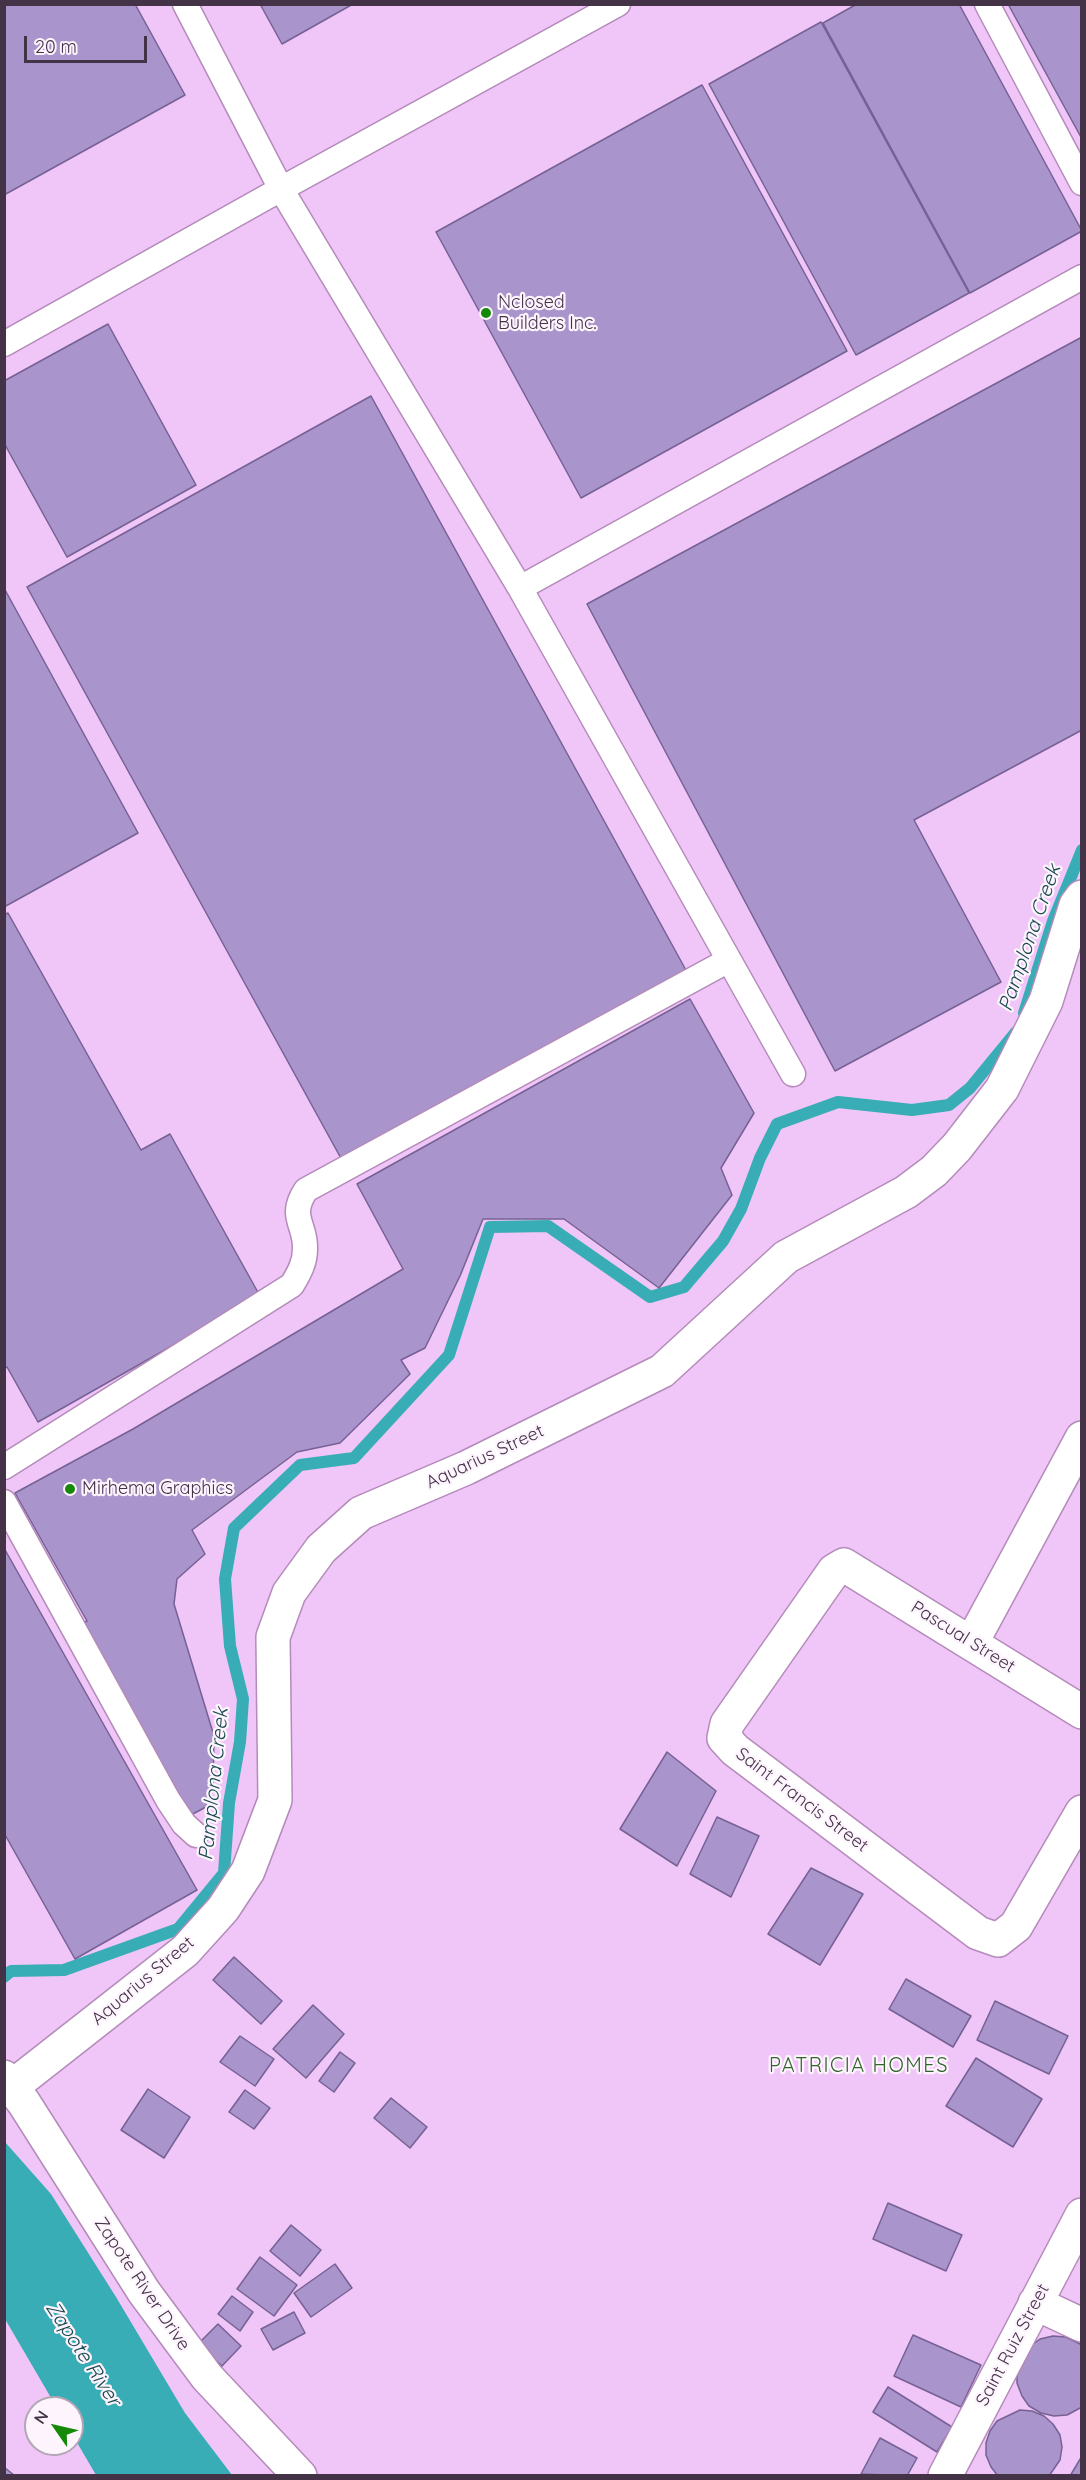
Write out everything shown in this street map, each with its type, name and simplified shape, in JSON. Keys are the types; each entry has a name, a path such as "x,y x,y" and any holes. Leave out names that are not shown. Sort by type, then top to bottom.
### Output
{"street":[{"name":"Aquarius Street","path":"9,2082 185,1951 222,1909 248,1871 274,1800 273,1637 289,1593 321,1549 361,1513 466,1468 662,1371 786,1257 906,1192 934,1171 957,1147 1002,1089 1046,1001 1076,905 1082,897"},
{"path":"972,1642 1082,1437"},
{"name":"Pascual Street","path":"844,1564 1082,1712"},
{"name":"Saint Francis Street","path":"844,1564 834,1571 727,1724 724,1738 735,1750 978,1933 998,1940 1016,1926 1082,1812"},
{"name":"Zapote River Drive","path":"9,2082 144,2292 207,2377 300,2475"},
{"name":"Saint Ruiz Street","path":"945,2475 1082,2215"},
{"path":"1035,2303 1082,2325"}],"lane":[{"path":"185,4 281,189 520,588 793,1074"},
{"path":"4,344 618,4"},
{"path":"987,4 1082,183"},
{"path":"520,588 1082,278"},
{"path":"4,1467 292,1285 302,1268 306,1247 297,1213 299,1201 306,1190 729,960"},
{"path":"4,1502 168,1800 184,1824 196,1835"}],"water":[{"name":"Zapote River","path":"5,2142 51,2194 185,2413 232,2475 96,2475 84,2454 84,2396 50,2396 5,2319"}],"building":[{"path":"4,4 135,4 185,95 4,195"},
{"path":"260,4 353,4 282,44"},
{"path":"857,4 959,4 1082,231 970,293 823,23"},
{"path":"1008,4 1082,4 1082,139"},
{"path":"821,22 969,293 856,355 709,84"},
{"path":"702,85 847,351 581,498 436,232"},
{"path":"108,324 196,485 67,557 4,443 4,381"},
{"path":"1082,337 1082,730 914,820 1001,982 835,1071 587,604"},
{"path":"371,396 687,972 343,1162 27,587"},
{"path":"4,588 138,833 4,907"},
{"path":"8,913 141,1150 170,1134 260,1296 38,1422 7,1367 4,1369 4,915"},
{"path":"690,999 754,1113 721,1168 732,1195 659,1288 564,1219 483,1219 460,1276 425,1348 401,1360 410,1374 340,1443 297,1452 192,1530 205,1554 177,1579 174,1604 214,1736 213,1787 206,1807 189,1816 82,1624 87,1621 15,1493 133,1429 403,1269 357,1184"},
{"path":"4,1548 197,1890 75,1959 4,1833"},
{"path":"667,1752 716,1791 677,1866 620,1829"},
{"path":"717,1817 759,1836 731,1897 690,1874"},
{"path":"811,1868 863,1894 820,1965 768,1934"},
{"path":"234,1957 282,2001 261,2024 213,1980"},
{"path":"906,1979 971,2016 953,2047 889,2009"},
{"path":"995,2001 1068,2036 1049,2074 977,2040"},
{"path":"313,2005 344,2034 306,2078 273,2049"},
{"path":"240,2036 274,2059 255,2086 220,2062"},
{"path":"340,2052 355,2063 334,2092 319,2081"},
{"path":"976,2058 1042,2099 1013,2147 946,2106"},
{"path":"148,2089 190,2117 164,2158 121,2130"},
{"path":"245,2090 270,2108 254,2129 229,2112"},
{"path":"391,2098 427,2127 410,2148 374,2118"},
{"path":"888,2203 962,2235 946,2271 873,2239"},
{"path":"291,2225 321,2250 300,2276 270,2251"},
{"path":"260,2257 297,2285 274,2316 237,2289"},
{"path":"335,2264 352,2288 311,2317 294,2293"},
{"path":"232,2296 253,2312 240,2331 218,2314"},
{"path":"294,2312 305,2333 273,2350 261,2329"},
{"path":"218,2324 241,2346 222,2366 198,2344"},
{"path":"913,2335 981,2365 961,2407 894,2376"},
{"path":"1053,2336 1066,2337 1082,2345 1082,2407 1067,2415 1054,2416 1041,2413 1029,2406 1017,2383 1017,2370 1029,2347 1040,2339"},
{"path":"888,2387 952,2427 937,2452 873,2412"},
{"path":"1020,2410 1032,2411 1044,2416 1060,2435 1062,2447 1060,2460 1049,2476 998,2476 991,2467 986,2455 986,2443 990,2431 997,2421"},
{"path":"880,2438 917,2458 907,2476 861,2474"},
{"path":"1082,2456 1082,2476 1070,2476"},
{"path":"4,2467 15,2476 4,2476"}],"waterway":[{"name":"Pamplona Creek","path":"1024,1013 1053,921 1082,850"},
{"name":"Pamplona Creek","path":"4,1977 11,1971 64,1970 178,1929 224,1873 229,1803 240,1742 243,1699 230,1646 225,1579 234,1528 300,1465 354,1458 449,1355 490,1227 548,1226 650,1297 684,1287 723,1241 741,1209 760,1158 777,1124 838,1102 912,1110 949,1105 970,1088 1016,1032"}],"place":[{"name":"Nclosed Builders Inc.","path":"486,313"},
{"name":"Mirhema Graphics","path":"70,1489"}],"district":[{"name":"PATRICIA HOMES","path":"859,2066"}]}
